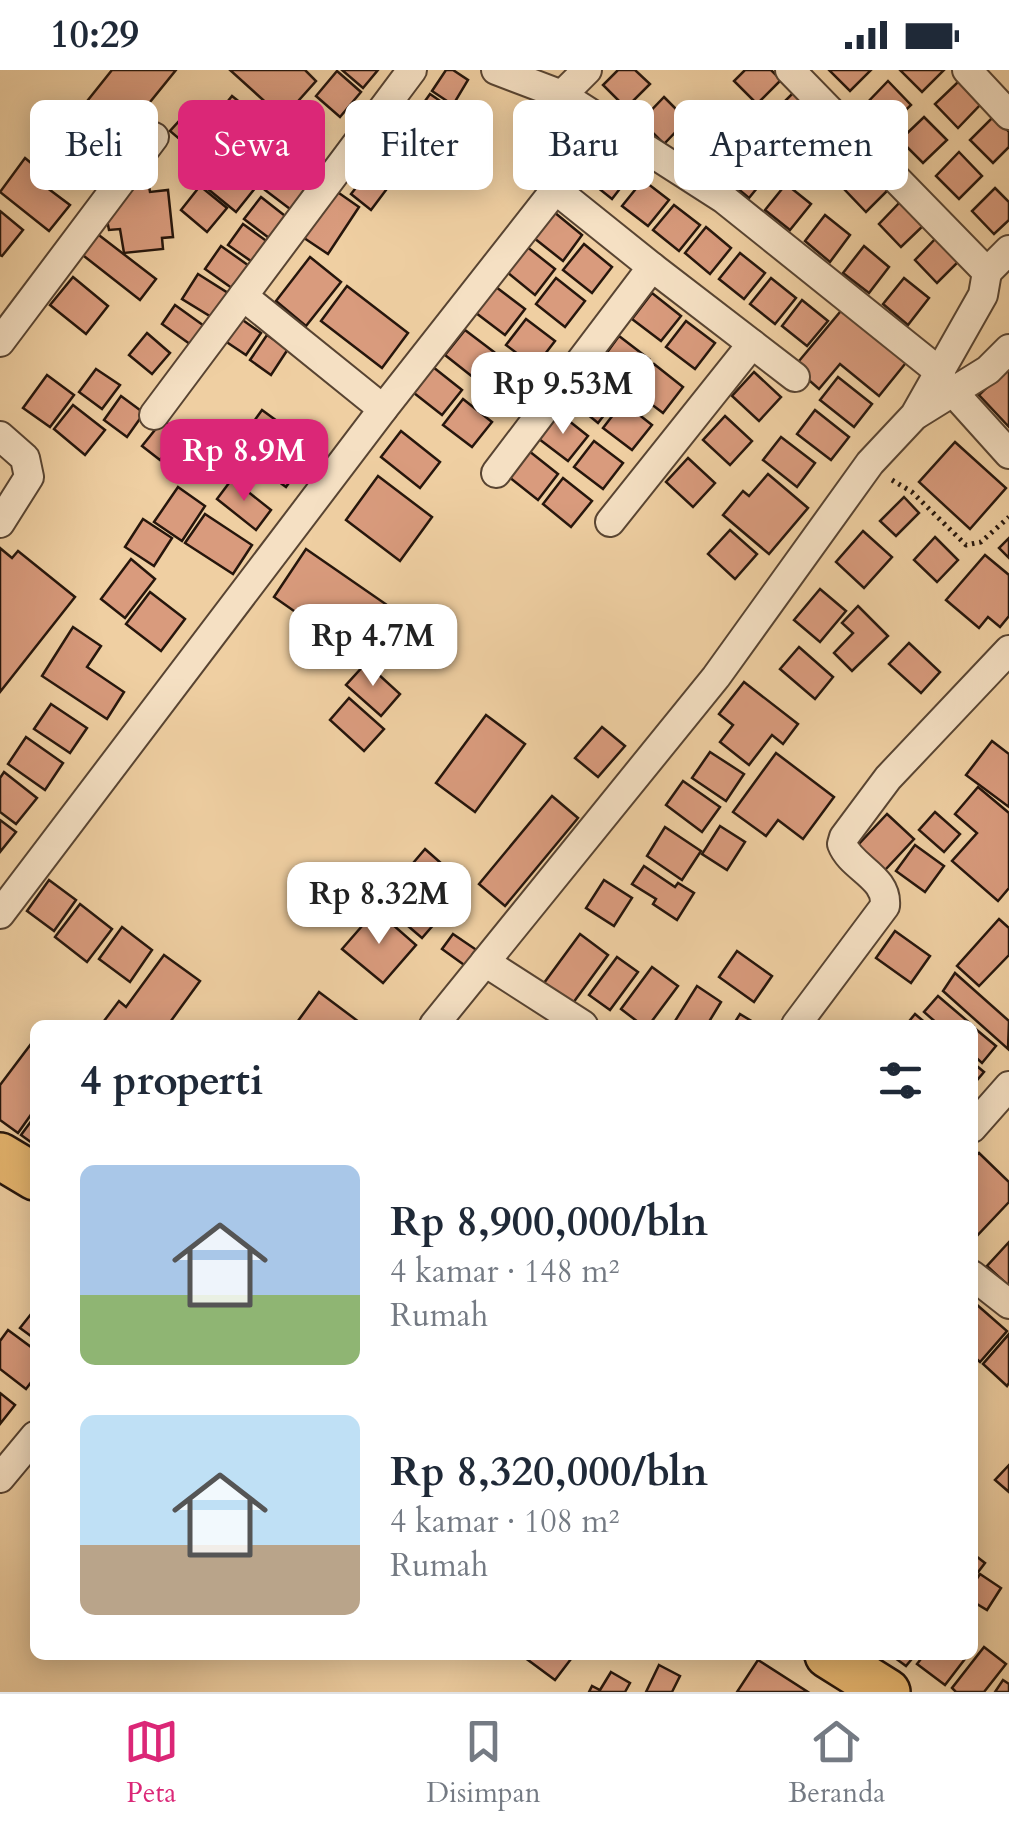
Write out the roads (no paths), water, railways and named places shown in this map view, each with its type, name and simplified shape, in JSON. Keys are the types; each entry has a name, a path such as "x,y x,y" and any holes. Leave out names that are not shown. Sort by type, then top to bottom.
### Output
{"highway":[{"path":"0,1156 30,1173"},
{"path":"836,1660 888,1692"}],"street":[{"path":"154,415 412,70"},
{"path":"496,70 562,96 724,199 948,383 1009,454"},
{"path":"562,96 587,70"},
{"path":"790,70 987,272"},
{"path":"967,70 1009,115"},
{"path":"0,342 114,190"},
{"path":"0,914 383,409 556,190 795,377"},
{"path":"438,1020 706,690 870,463 948,383 983,296 987,272 1009,250"},
{"path":"496,473 652,267"},
{"path":"243,296 383,409"},
{"path":"610,522 752,344"},
{"path":"948,383 988,370 1009,349"},
{"path":"0,436 24,458 30,477 0,523"},
{"path":"800,1020 885,906 882,886 848,856 842,844 844,837 888,778 1009,650"},
{"path":"485,962 575,1020"},
{"path":"978,1121 1009,1086"},
{"path":"978,1280 1009,1304"},
{"path":"0,1478 30,1442"}]}
